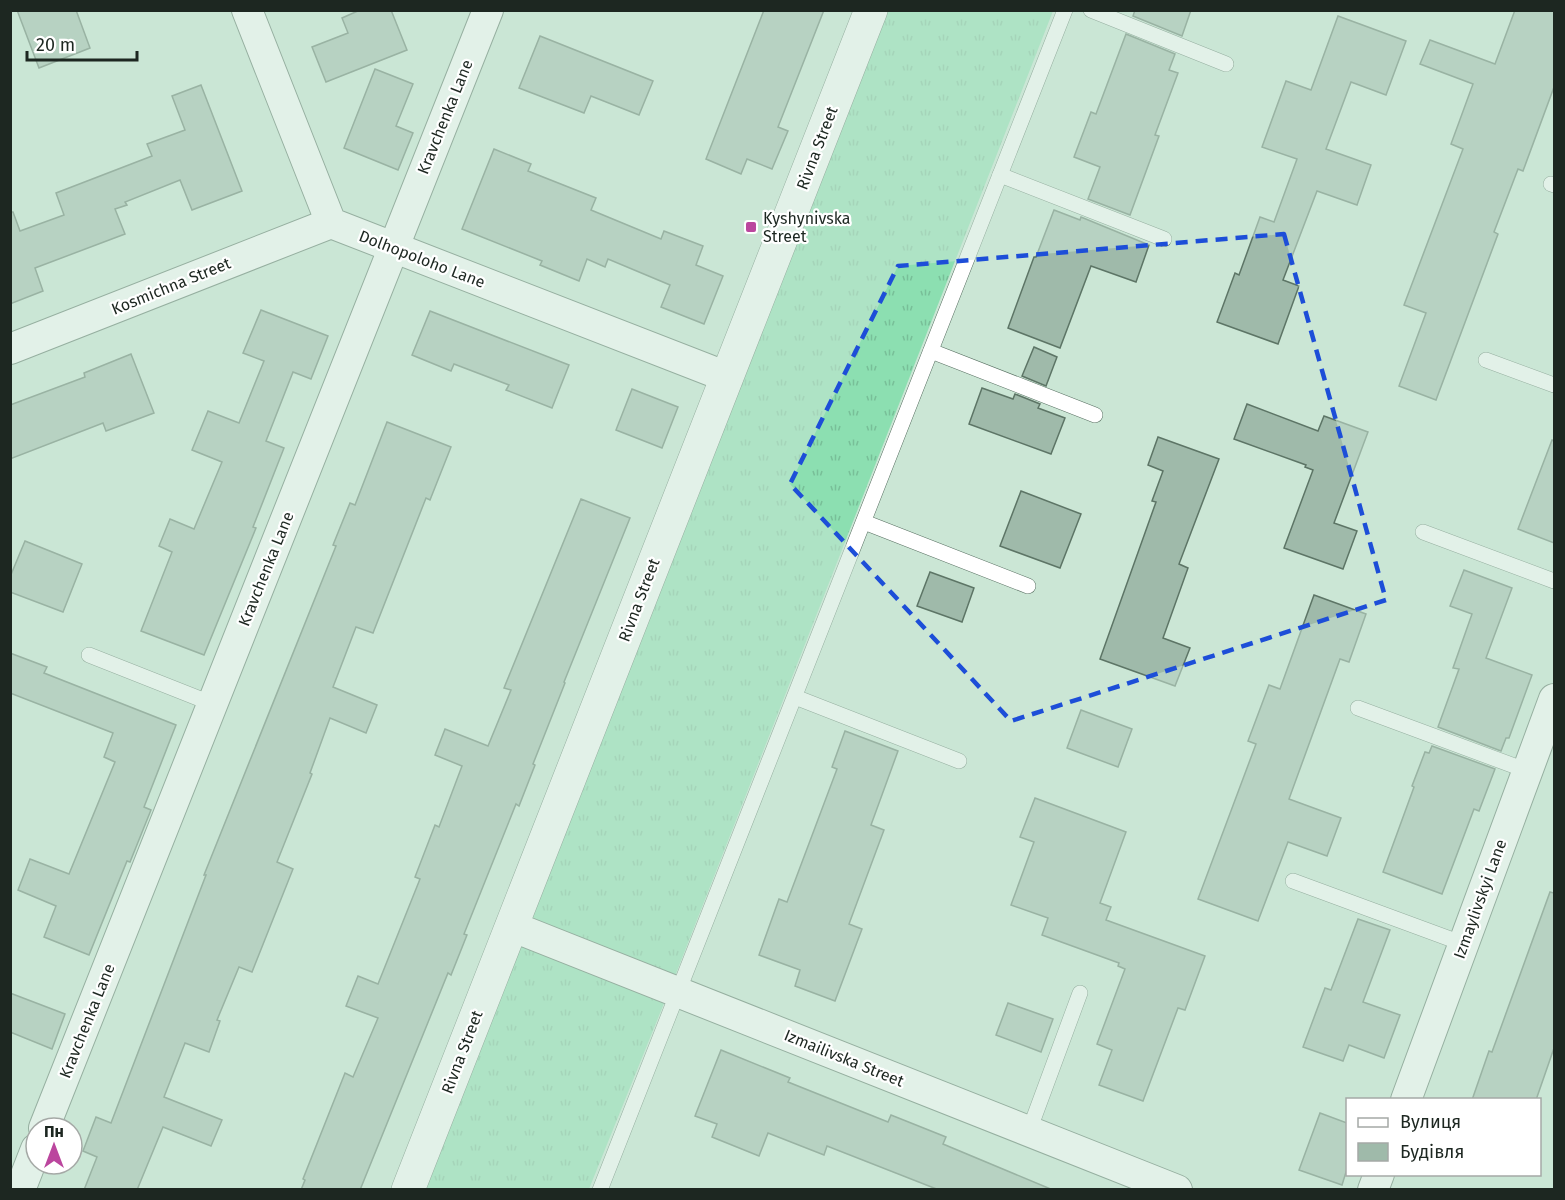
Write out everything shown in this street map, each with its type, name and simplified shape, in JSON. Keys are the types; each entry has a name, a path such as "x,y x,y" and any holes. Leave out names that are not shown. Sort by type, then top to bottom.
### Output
{"street":[{"path":"247,10 331,223"},
{"name":"Kravchenka Lane","path":"49,1116 488,10"},
{"name":"Rivna Street","path":"408,1190 871,10"},
{"name":"Dolhopoloho Lane","path":"331,223 727,377"},
{"name":"Kosmichna Street","path":"10,349 331,223"},
{"name":"Izmaylivskyi Lane","path":"1407,1098 1554,699"},
{"name":"Izmailivska Street","path":"511,926 1177,1190"},
{"path":"20,1190 25,1176"}],"lane":[{"path":"600,1190 1065,10"},
{"path":"1090,10 1226,64"},
{"path":"1000,175 1164,239"},
{"path":"932,351 1095,415"},
{"path":"1486,360 1554,385"},
{"path":"864,522 1028,586"},
{"path":"1423,532 1554,581"},
{"path":"89,656 213,704"},
{"path":"795,697 959,761"},
{"path":"1358,708 1528,771"},
{"path":"1293,881 1464,944"},
{"path":"1029,1131 1080,993"}],"highlighted area":[{"path":"1284,234 1386,600 1011,721 790,484 898,266"}],"green space":[{"path":"879,11 1053,11 675,976 589,1189 415,1190"}],"building":[{"path":"17,10 76,10 90,48 39,68"},
{"path":"360,10 391,10 407,50 326,82 312,47 348,33 342,18"},
{"path":"764,10 824,10 778,127 788,131 772,169 747,159 741,174 706,159"},
{"path":"1135,10 1191,10 1182,36 1133,16"},
{"path":"1515,10 1554,10 1554,87 1523,171 1518,169 1494,232 1498,234 1436,400 1399,386 1426,313 1404,305 1463,149 1451,144 1473,84 1420,64 1430,40 1495,64"},
{"path":"1338,16 1406,41 1386,95 1351,82 1326,149 1371,165 1357,205 1317,191 1283,280 1299,286 1278,344 1217,322 1235,273 1239,275 1260,217 1274,222 1297,159 1262,147 1286,81 1311,90"},
{"path":"1126,34 1175,54 1169,70 1178,73 1155,135 1159,136 1130,215 1088,199 1100,167 1074,157 1091,112 1096,114"},
{"path":"540,36 653,81 639,115 591,96 584,113 519,88"},
{"path":"375,69 413,84 396,126 413,133 398,170 344,148"},
{"path":"201,85 242,191 192,210 180,180 125,202 127,205 115,209 125,234 35,268 43,291 10,304 10,212 13,212 20,231 64,215 56,193 152,156 147,144 185,130 172,96"},
{"path":"494,149 531,164 528,171 596,198 591,210 661,239 664,231 703,246 696,265 723,276 704,324 661,307 670,285 608,259 605,267 587,259 579,281 540,265 542,261 462,229"},
{"path":"1054,210 1080,220 1081,217 1149,245 1136,282 1091,266 1060,348 1008,328"},
{"path":"261,310 328,336 311,379 293,372 266,441 284,448 253,527 256,528 204,655 141,631 172,552 159,546 170,519 194,529 222,462 192,450 208,411 239,423 264,361 243,353"},
{"path":"430,311 569,365 552,408 506,390 509,385 454,364 451,371 412,355"},
{"path":"1034,347 1057,357 1046,386 1022,376"},
{"path":"131,354 154,413 106,431 103,423 10,459 10,405 85,377 84,373"},
{"path":"982,388 1013,399 1015,394 1040,404 1038,408 1065,418 1051,454 969,424"},
{"path":"632,389 678,407 662,448 616,430"},
{"path":"1247,404 1318,431 1324,416 1368,432 1334,523 1357,531 1343,569 1284,548 1313,470 1305,467 1306,465 1234,439"},
{"path":"387,422 451,447 430,500 426,498 373,633 356,627 333,687 377,705 366,733 330,718 310,773 312,774 277,862 293,869 252,972 239,967 217,1020 220,1021 209,1052 185,1043 164,1097 222,1120 211,1146 163,1127 137,1190 84,1190 97,1157 84,1151 96,1117 111,1123 206,875 204,875 336,546 333,545 350,503 355,505"},
{"path":"1158,437 1219,459 1179,564 1188,568 1163,638 1190,648 1175,686 1100,659 1156,502 1152,501 1163,471 1148,465"},
{"path":"1552,440 1554,441 1554,543 1518,529"},
{"path":"1021,491 1081,514 1060,568 1000,546"},
{"path":"581,499 630,518 564,682 519,806 516,804 464,934 467,935 451,975 448,973 360,1190 301,1190 305,1180 303,1179 345,1073 353,1077 378,1018 346,1006 358,976 378,984 420,879 415,877 435,825 439,827 462,766 435,755 445,729 488,746 511,690 504,688"},
{"path":"25,541 82,564 63,612 10,592 10,577"},
{"path":"1464,570 1512,588 1486,658 1532,675 1509,738 1506,738 1501,751 1438,727 1459,669 1453,668 1472,614 1450,606"},
{"path":"930,572 974,588 962,622 917,606"},
{"path":"1314,595 1366,614 1349,662 1340,659 1289,799 1341,818 1327,856 1288,842 1258,921 1198,899 1256,744 1248,741 1269,685 1280,689"},
{"path":"10,653 47,667 44,673 176,725 144,807 151,810 130,862 127,861 89,955 44,937 56,906 18,890 30,859 69,874 115,762 104,757 113,733 10,693"},
{"path":"1081,710 1132,729 1118,767 1067,748"},
{"path":"845,731 898,751 871,825 884,830 849,924 862,929 835,1001 795,986 800,970 759,955 779,899 787,902 837,769 832,767"},
{"path":"1432,746 1495,769 1479,811 1474,809 1442,894 1383,872 1425,752 1429,753"},
{"path":"1035,798 1126,832 1100,903 1111,907 1106,920 1205,956 1185,1010 1178,1008 1143,1101 1099,1085 1112,1050 1097,1044 1125,969 1118,966 1119,963 1042,935 1048,918 1011,905 1034,842 1020,837"},
{"path":"1550,892 1554,893 1554,1048 1537,1098 1473,1098 1489,1051 1492,1052"},
{"path":"1358,919 1390,930 1363,1002 1400,1015 1384,1058 1349,1045 1343,1061 1303,1047 1325,988 1331,990"},
{"path":"10,993 65,1014 52,1049 10,1032"},
{"path":"1008,1003 1053,1019 1041,1052 996,1035"},
{"path":"721,1050 790,1078 788,1082 888,1122 891,1115 946,1137 943,1144 1053,1190 939,1190 827,1146 824,1155 768,1133 759,1156 712,1137 717,1124 695,1116"},
{"path":"1320,1113 1346,1123 1346,1172 1342,1185 1299,1170"}],"place":[{"name":"Kyshynivska Street","path":"751,227"}]}
